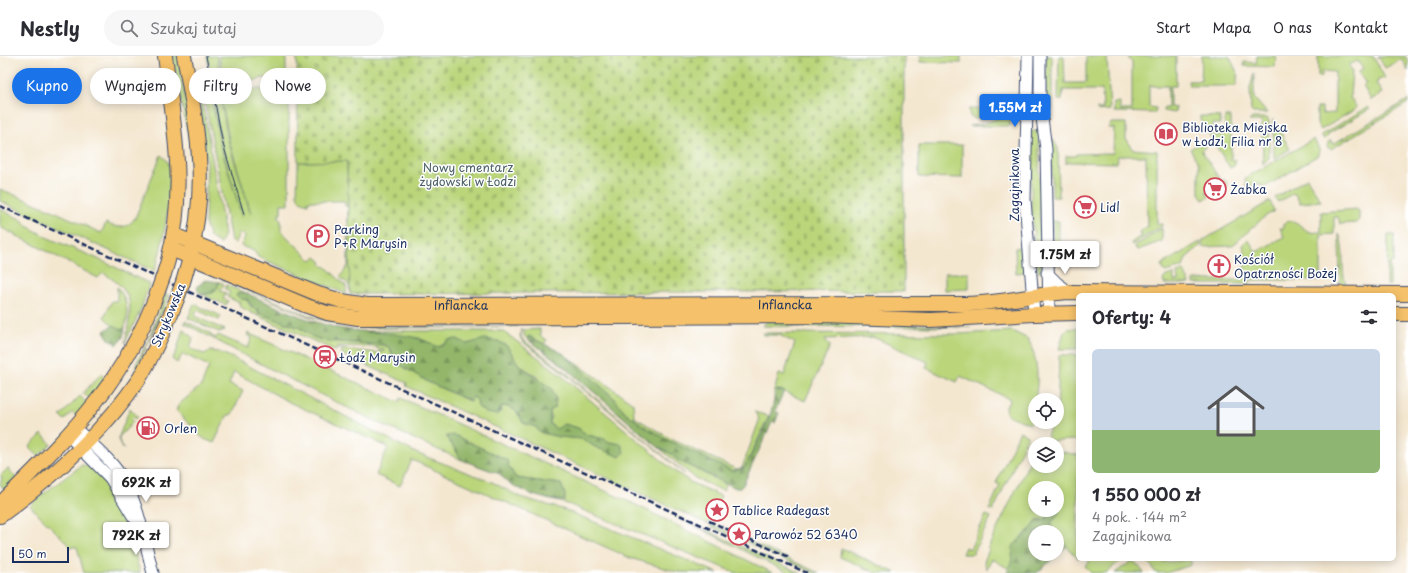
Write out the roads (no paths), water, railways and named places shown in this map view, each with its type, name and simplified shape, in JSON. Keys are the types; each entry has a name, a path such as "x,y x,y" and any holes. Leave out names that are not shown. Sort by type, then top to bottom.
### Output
{"main road":[{"name":"Strykowska","path":"0,504 72,432 105,392 126,361 144,327 158,291 171,249 178,199 178,169 165,56"},
{"name":"Strykowska","path":"0,516 42,485 84,444 118,407 139,378 162,335 177,299 192,250 199,210 200,163 196,121 184,56"},
{"name":"Inflancka","path":"174,235 192,250 307,306 326,313 358,318 823,316 936,320 1076,313"},
{"name":"Inflancka","path":"171,249 192,250 318,294 342,301 367,305 967,304 998,302 1033,295 1069,292 1238,293"},
{"name":"Inflancka","path":"1396,294 1408,294"},
{"path":"1396,314 1408,314"}],"street":[{"name":"Zagajnikowa","path":"1028,56 1025,200 1034,314"},
{"path":"1040,56 1040,102 1046,149 1047,273 1049,314"},
{"path":"1047,273 1057,284 1069,292"},
{"path":"72,432 84,444 110,478 142,533 153,573"}],"tram line":[{"path":"206,56 223,144 244,214"}],"railway":[{"path":"0,206 807,573"},
{"path":"709,521 789,557"}],"place":[{"name":"Biblioteka Miejska w Łodzi, Filia nr 8","path":"1166,134"},
{"name":"Żabka","path":"1215,189"},
{"name":"Lidl","path":"1085,207"},
{"name":"Parking P+R Marysin","path":"318,236"},
{"name":"Kościół Opatrzności Bożej","path":"1219,266"},
{"name":"Łódź Marysin","path":"325,357"},
{"name":"Orlen","path":"148,428"},
{"name":"Tablice Radegast","path":"717,510"},
{"name":"Parowóz 52 6340","path":"739,534"}],"park label":[{"name":"Nowy cmentarz żydowski w Łodzi","path":"468,174"}]}
